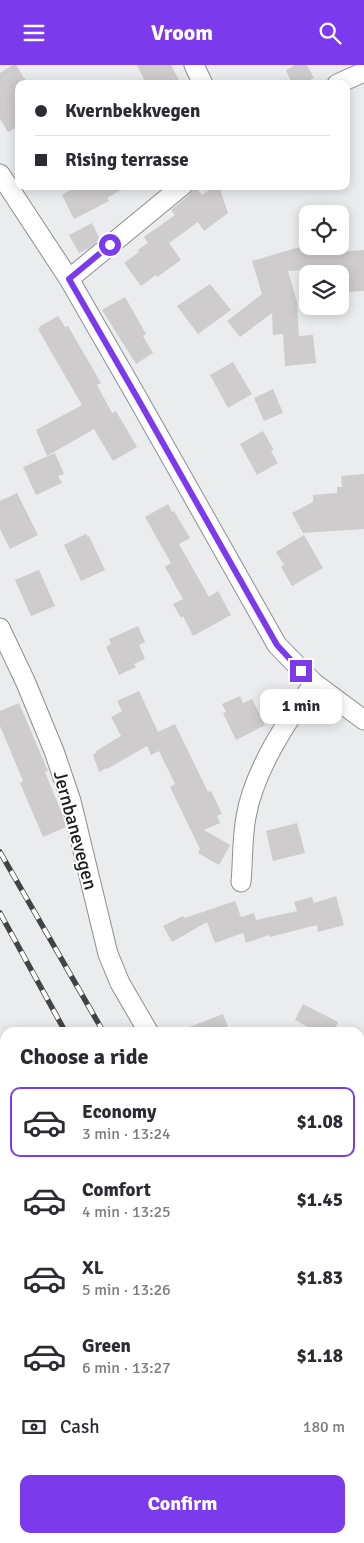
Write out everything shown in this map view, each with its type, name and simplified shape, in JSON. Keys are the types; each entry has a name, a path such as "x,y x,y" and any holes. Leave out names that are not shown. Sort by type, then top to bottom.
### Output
{"street":[{"path":"194,65 201,80"},
{"path":"346,80 364,72"},
{"path":"0,174 69,279 277,645 314,683 364,720"},
{"path":"69,279 177,190"},
{"name":"Jernbanevegen","path":"0,628 54,751 71,801 108,954 120,983 146,1027"},
{"path":"241,882 246,816 257,782 283,728 314,683"}],"building":[{"path":"16,65 25,80 15,80 15,128 8,132 0,119 0,73"},
{"path":"137,65 171,65 179,80 144,80"},
{"path":"295,65 307,65 314,78 310,80 290,80 286,70"},
{"path":"70,190 121,190 107,198 109,201 74,219 62,195"},
{"path":"191,190 198,190 202,195 209,190 220,190 228,213 204,231 198,222 169,243 181,260 141,286 124,263 148,243 144,237 175,215 171,210 189,195"},
{"path":"92,223 100,239 91,247 79,253 69,235"},
{"path":"299,247 299,255 349,255 349,251 364,250 364,291 349,292 349,265 299,265 299,270 288,271 297,302 299,336 313,335 316,363 285,366 283,334 273,335 272,313 240,337 227,321 262,294 252,261"},
{"path":"210,284 231,310 198,334 177,306"},
{"path":"125,297 146,334 143,336 153,353 136,364 102,310"},
{"path":"58,316 65,327 68,326 101,383 97,385 112,413 116,411 137,447 113,461 94,429 47,456 36,430 82,405 38,329"},
{"path":"233,362 252,394 228,408 210,375"},
{"path":"273,389 283,413 264,421 254,398"},
{"path":"263,431 274,450 271,451 278,463 257,475 240,444"},
{"path":"55,453 64,474 58,476 62,483 36,495 23,467"},
{"path":"364,474 364,529 303,533 292,513 313,502 313,495 337,493 337,487 342,487 341,476"},
{"path":"17,493 38,535 10,549 0,529 0,501"},
{"path":"168,504 190,538 179,544 209,597 218,591 231,615 193,636 183,616 181,618 173,604 183,599 165,567 171,563 145,517"},
{"path":"86,534 89,536 105,570 81,581 64,545"},
{"path":"304,535 323,568 292,586 281,567 284,565 276,552"},
{"path":"39,570 55,606 31,616 15,580"},
{"path":"138,626 145,642 139,645 145,659 134,664 136,667 119,675 106,647 111,644 109,639"},
{"path":"139,691 158,732 175,724 208,792 211,791 222,814 217,816 220,823 204,830 230,845 219,865 198,853 200,849 170,787 175,784 159,751 151,755 147,746 99,772 93,755 96,751 121,736 111,717 122,711 117,701"},
{"path":"240,696 243,703 252,699 265,725 236,740 223,713 226,712 222,704"},
{"path":"19,703 48,771 45,772 66,827 43,837 20,783 23,781 0,726 0,711"},
{"path":"297,823 305,853 273,861 266,831"},
{"path":"336,896 344,925 318,932 317,925 270,937 269,935 246,943 243,933 215,943 207,922 172,942 163,926 183,916 185,918 235,901 241,917 254,913 256,920 297,911 294,902 312,897 314,903"},
{"path":"303,1004 338,1022 336,1027 308,1027 295,1020"},
{"path":"223,1014 228,1027 189,1027"}],"railway":[{"path":"0,852 101,1027"},
{"path":"0,913 63,1027"}],"route":[{"path":"110,245 69,279 277,645 301,671"}]}
